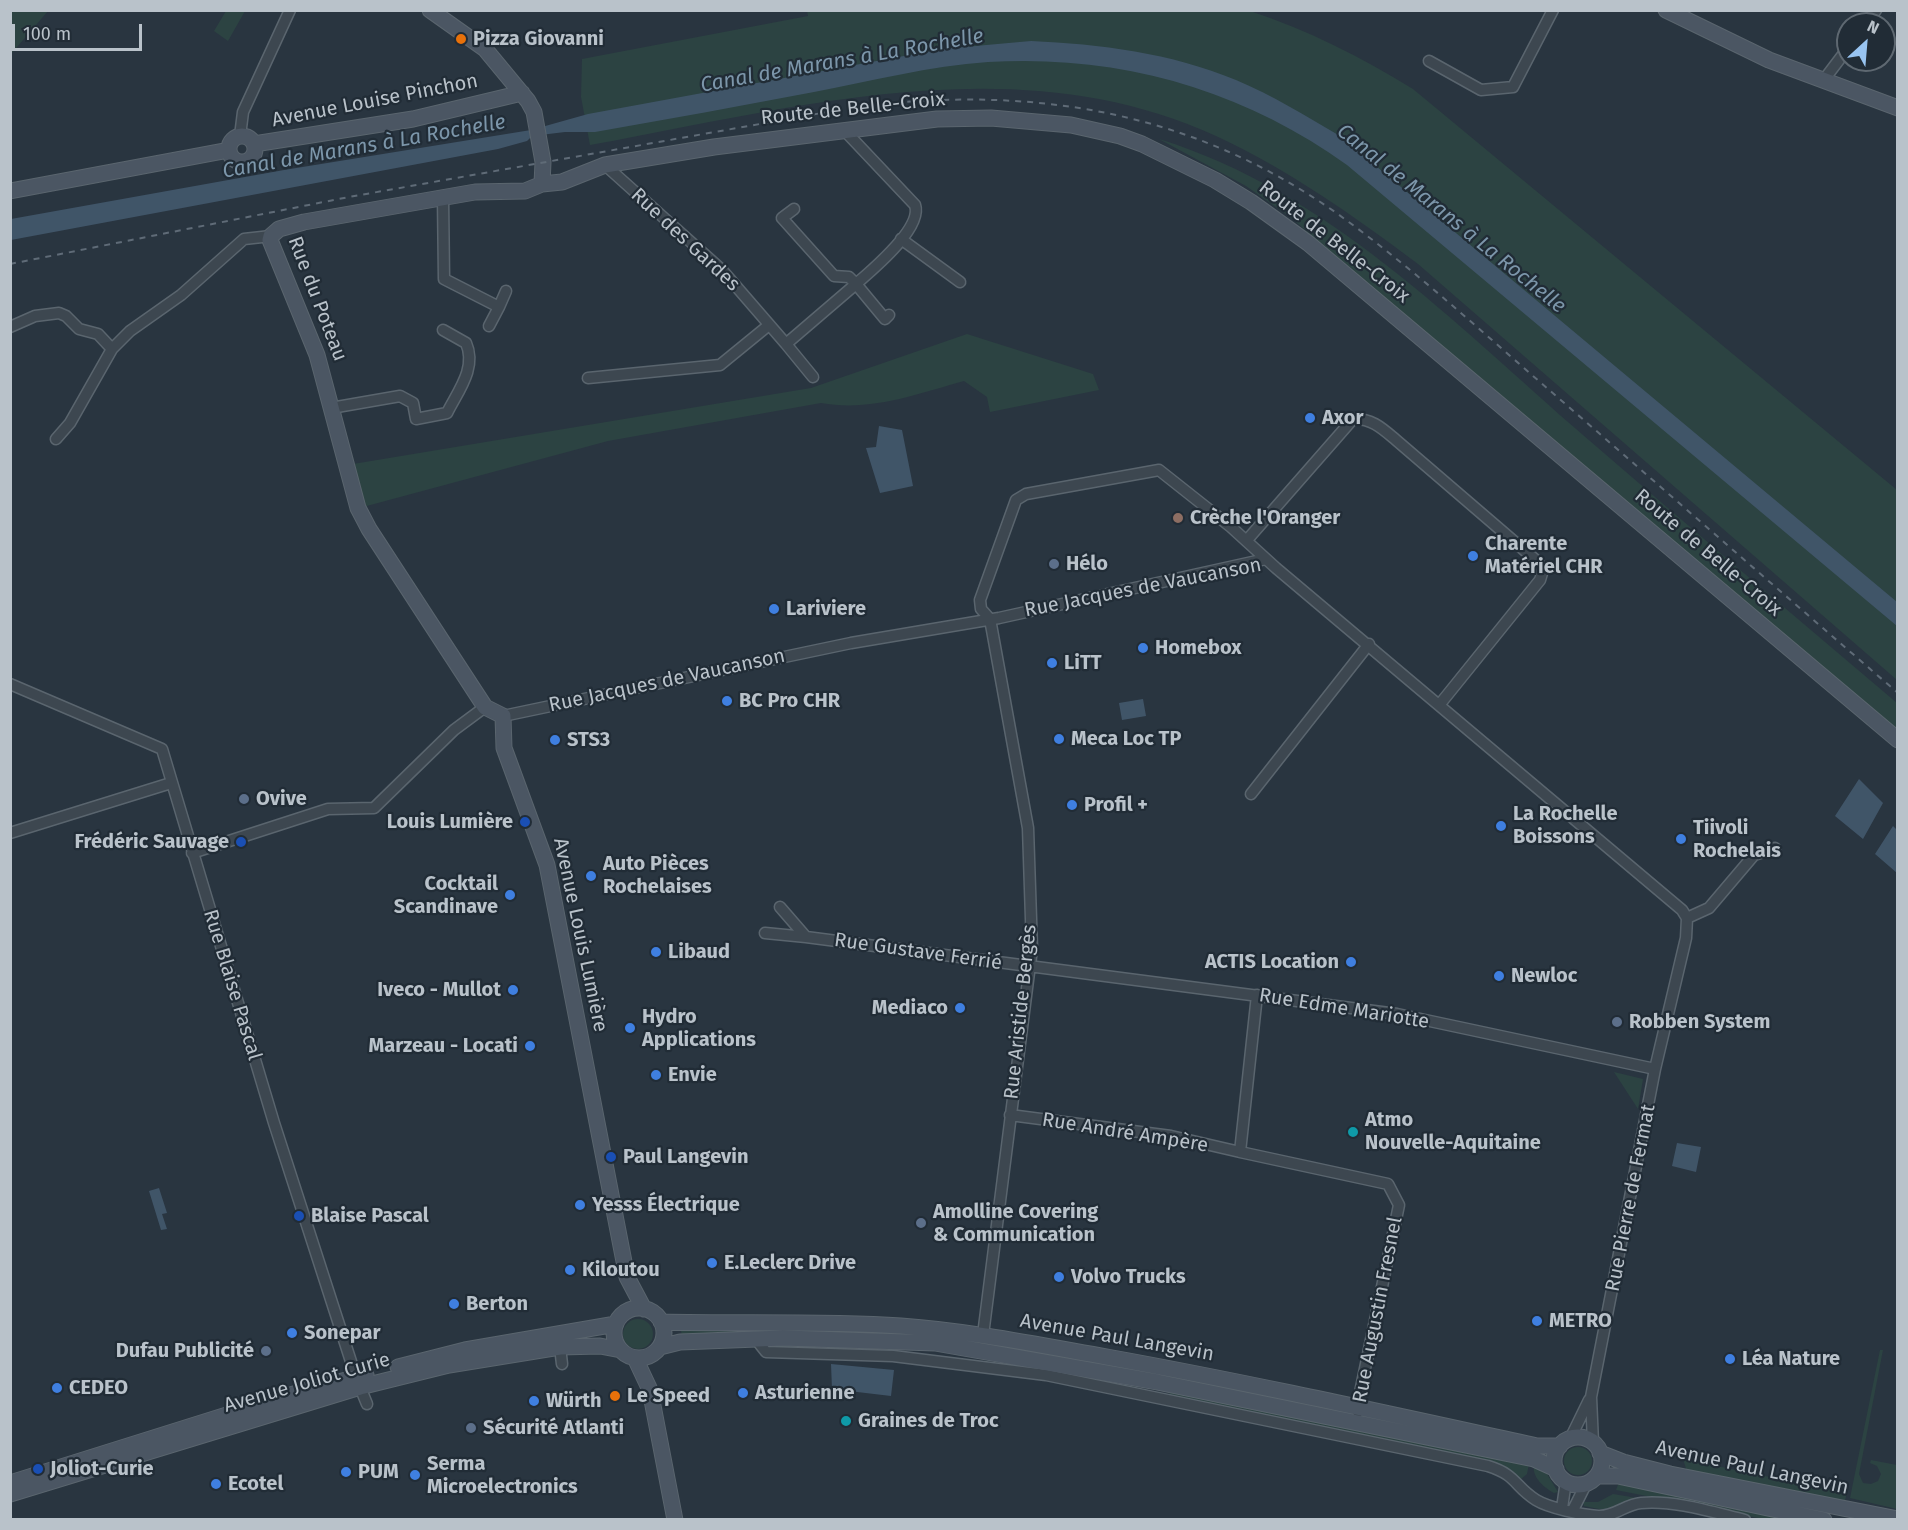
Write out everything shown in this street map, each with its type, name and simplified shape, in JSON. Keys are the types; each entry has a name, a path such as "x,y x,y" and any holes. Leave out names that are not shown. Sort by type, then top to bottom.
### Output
{"street":[{"path":"247,140 231,143 229,150 233,158 245,162 252,157 243,112 290,10"},
{"path":"430,10 474,39 522,93 535,116 544,177 542,184"},
{"path":"1429,61 1481,90 1513,87 1554,10"},
{"path":"1666,10 1720,38 1823,81 1898,108"},
{"path":"1823,81 1836,64"},
{"name":"Avenue Louise Pinchon","path":"504,97 509,76"},
{"name":"Avenue Louise Pinchon","path":"247,140 413,119 522,93"},
{"name":"Route de Belle-Croix","path":"542,184 562,182 605,165 714,147 937,119 1019,119 1071,125 1142,144 1215,180 1251,202 1308,243 1898,740"},
{"path":"786,344 885,260 915,219 915,205 844,131"},
{"path":"10,191 229,150"},
{"name":"Rue des Gardes","path":"605,165 722,270 813,377"},
{"name":"Rue du Poteau","path":"485,707 358,508 317,355 272,247 271,236 279,229 298,223 475,192 525,191 542,184"},
{"path":"443,197 444,279 499,307"},
{"path":"794,209 783,218 834,276 849,277 885,319 890,315"},
{"path":"56,439 70,423 112,349 130,331 189,289 244,239 271,236"},
{"path":"902,238 960,282"},
{"path":"489,326 506,291"},
{"path":"10,327 35,316 59,313 66,316 79,329 98,334 112,349"},
{"path":"588,378 720,365 769,325"},
{"path":"331,408 400,396 413,404 416,419 447,413 470,368 471,359 466,343 443,330"},
{"path":"1266,559 1247,540 1353,419 1368,420 1377,424 1538,562 1543,570 1540,580 1440,704"},
{"name":"Rue Aristide Bergès","path":"983,1335 1030,967 1031,879 1028,828 990,619 981,609 980,600 1013,505 1020,495 1159,470 1247,540"},
{"name":"Rue Jacques de Vaucanson","path":"503,716 840,646 990,619 1266,559 1682,910 1686,918"},
{"path":"1251,794 1369,644"},
{"name":"Rue Blaise Pascal","path":"10,684 162,749 274,1123 367,1404"},
{"path":"192,853 328,809 374,808 454,730 485,707 503,716"},
{"name":"Avenue Louis Lumière","path":"503,716 504,748 547,865 627,1277 644,1309"},
{"path":"10,833 171,783"},
{"path":"1655,1069 1686,938 1686,918 1709,908 1754,855 1775,848"},
{"name":"Rue Gustave Ferrié","path":"780,907 806,937"},
{"name":"Rue Gustave Ferrié","path":"765,933 1030,967"},
{"name":"Rue Edme Mariotte","path":"1030,967 1397,1014 1655,1069"},
{"path":"1240,1152 1257,995"},
{"name":"Rue Pierre de Fermat","path":"1597,1448 1591,1397 1655,1069"},
{"name":"Rue André Ampère","path":"1010,1115 1171,1137 1240,1152"},
{"name":"Rue Augustin Fresnel","path":"1240,1152 1388,1184 1399,1205 1357,1407 1362,1424"},
{"name":"Avenue Louis Lumière","path":"619,1319 627,1277"},
{"path":"650,1390 657,1350 664,1335 661,1322 657,1316 644,1309 629,1311 619,1319 615,1338 621,1350 635,1358 650,1390 675,1520"},
{"name":"Avenue Joliot Curie","path":"10,1494 465,1350 619,1319"},
{"name":"Avenue Paul Langevin","path":"661,1322 793,1322 891,1326 983,1335 1157,1381 1357,1407 1537,1446 1565,1442"},
{"path":"755,1338 766,1352 893,1356 1046,1375 1157,1381 1488,1466 1506,1472 1534,1499 1568,1509 1599,1516 1611,1515 1631,1504 1660,1503 1745,1520"},
{"name":"Avenue Paul Langevin","path":"657,1350 672,1343 755,1338 935,1343 1157,1381 1534,1459 1556,1469"},
{"name":"Avenue Joliot Curie","path":"10,1483 303,1391 560,1347 600,1346 621,1350"},
{"path":"560,1347 562,1364"},
{"path":"635,1358 657,1350"},
{"name":"Rue Pierre de Fermat","path":"1565,1442 1591,1397"},
{"path":"1568,1509 1592,1480 1602,1461 1597,1448 1582,1438 1565,1442 1554,1461 1556,1469 1566,1481 1572,1484 1592,1480"},
{"name":"Avenue Paul Langevin","path":"1597,1448 1623,1462 1670,1474 1898,1519"},
{"name":"Avenue Paul Langevin","path":"1592,1480 1618,1476 1824,1520"},
{"path":"1566,1481 1568,1509"}],"green space":[{"path":"807,10 1250,11 1334,45 1413,89 1897,490 1897,680 1418,264 1295,179 1216,136 1140,108 1063,93 984,89 905,92 825,102 590,145 581,97 582,59 808,16"},
{"path":"10,11 48,11 11,54"},
{"path":"226,11 245,11 228,41 214,31"},
{"path":"1159,139 1220,162 1278,191 1333,226 1436,305 1622,469 1897,703 1897,735 1290,217 1246,186"},
{"path":"967,334 1093,374 1099,390 990,412 987,397 964,381 911,396 875,403 839,405 821,403 608,441 363,507 363,497 353,464 811,388"},
{"path":"1614,1072 1643,1079 1638,1109"},
{"path":"638,1319 649,1323 653,1334 649,1345 638,1349 627,1345 623,1334 627,1323"},
{"path":"788,1324 970,1339 970,1342 862,1332 682,1336 681,1331 678,1330 679,1328"},
{"path":"1880,1350 1883,1350 1859,1474 1863,1483 1871,1484 1878,1481 1881,1474 1877,1466 1870,1463 1871,1460 1897,1465 1897,1509 1850,1498"},
{"path":"1169,1390 1529,1464 1527,1474 1521,1479 1504,1466 1170,1396"},
{"path":"1578,1447 1588,1451 1592,1461 1588,1471 1578,1475 1568,1471 1564,1461 1568,1451"},
{"path":"1683,1459 1847,1493 1844,1504 1687,1472"},
{"path":"1534,1466 1547,1474 1558,1492 1554,1493 1540,1482 1535,1475"},
{"path":"1619,1482 1805,1519 1763,1519 1616,1490"},
{"path":"1613,1494 1637,1498 1604,1510 1584,1506 1583,1502 1598,1502"}],"water":[{"path":"1031,41 1135,51 1186,63 1249,86 1340,136 1897,602 1897,626 1347,165 1307,138 1222,97 1177,82 1131,71 1084,64 1036,61 988,62 944,67 595,132 565,132 532,136 527,141 498,149 11,240 11,219 284,170 531,130 588,114 942,49"},
{"path":"879,426 902,430 913,486 880,493 866,448 876,447"},
{"path":"1143,699 1146,716 1122,720 1119,703"},
{"path":"1859,779 1883,803 1863,839 1835,816"},
{"path":"1893,826 1897,830 1897,873 1875,854"},
{"path":"1677,1143 1701,1147 1696,1172 1672,1166"},
{"path":"159,1188 167,1213 162,1214 167,1229 161,1230 149,1191"},
{"path":"831,1364 894,1370 891,1396 832,1389"}],"railway":[{"path":"10,264 349,197 861,106 925,101 987,100 1048,104 1108,113 1166,128 1224,150 1280,177 1364,233 1447,301 1898,693"}],"place":[{"name":"Pizza Giovanni","path":"461,39"},
{"name":"Axor","path":"1310,418"},
{"name":"Crèche l'Oranger","path":"1178,518"},
{"name":"Charente Matériel CHR","path":"1473,556"},
{"name":"Hélo","path":"1054,564"},
{"name":"Lariviere","path":"774,609"},
{"name":"Homebox","path":"1143,648"},
{"name":"LiTT","path":"1052,663"},
{"name":"BC Pro CHR","path":"727,701"},
{"name":"Meca Loc TP","path":"1059,739"},
{"name":"STS3","path":"555,740"},
{"name":"Ovive","path":"244,799"},
{"name":"Profil +","path":"1072,805"},
{"name":"Louis Lumière","path":"525,822"},
{"name":"La Rochelle Boissons","path":"1501,826"},
{"name":"Tiivoli Rochelais","path":"1681,839"},
{"name":"Frédéric Sauvage","path":"241,842"},
{"name":"Auto Pièces Rochelaises","path":"591,876"},
{"name":"Cocktail Scandinave","path":"510,895"},
{"name":"Libaud","path":"656,952"},
{"name":"ACTIS Location","path":"1351,962"},
{"name":"Newloc","path":"1499,976"},
{"name":"Iveco - Mullot","path":"513,990"},
{"name":"Mediaco","path":"960,1008"},
{"name":"Robben System","path":"1617,1022"},
{"name":"Hydro Applications","path":"630,1028"},
{"name":"Marzeau - Locati","path":"530,1046"},
{"name":"Envie","path":"656,1075"},
{"name":"Atmo Nouvelle-Aquitaine","path":"1353,1132"},
{"name":"Paul Langevin","path":"611,1157"},
{"name":"Yesss Électrique","path":"580,1205"},
{"name":"Blaise Pascal","path":"299,1216"},
{"name":"Amolline Covering & Communication","path":"921,1223"},
{"name":"E.Leclerc Drive","path":"712,1263"},
{"name":"Kiloutou","path":"570,1270"},
{"name":"Volvo Trucks","path":"1059,1277"},
{"name":"Berton","path":"454,1304"},
{"name":"METRO","path":"1537,1321"},
{"name":"Sonepar","path":"292,1333"},
{"name":"Dufau Publicité","path":"266,1351"},
{"name":"Léa Nature","path":"1730,1359"},
{"name":"CEDEO","path":"57,1388"},
{"name":"Asturienne","path":"743,1393"},
{"name":"Le Speed","path":"615,1396"},
{"name":"Würth","path":"534,1401"},
{"name":"Graines de Troc","path":"846,1421"},
{"name":"Sécurité Atlanti","path":"471,1428"},
{"name":"Joliot-Curie","path":"38,1469"},
{"name":"PUM","path":"346,1472"},
{"name":"Serma Microelectronics","path":"415,1475"},
{"name":"Ecotel","path":"216,1484"}],"water label":[{"name":"Canal de Marans à La Rochelle","path":"842,61"},
{"name":"Canal de Marans à La Rochelle","path":"364,147"},
{"name":"Canal de Marans à La Rochelle","path":"1451,219"}]}
